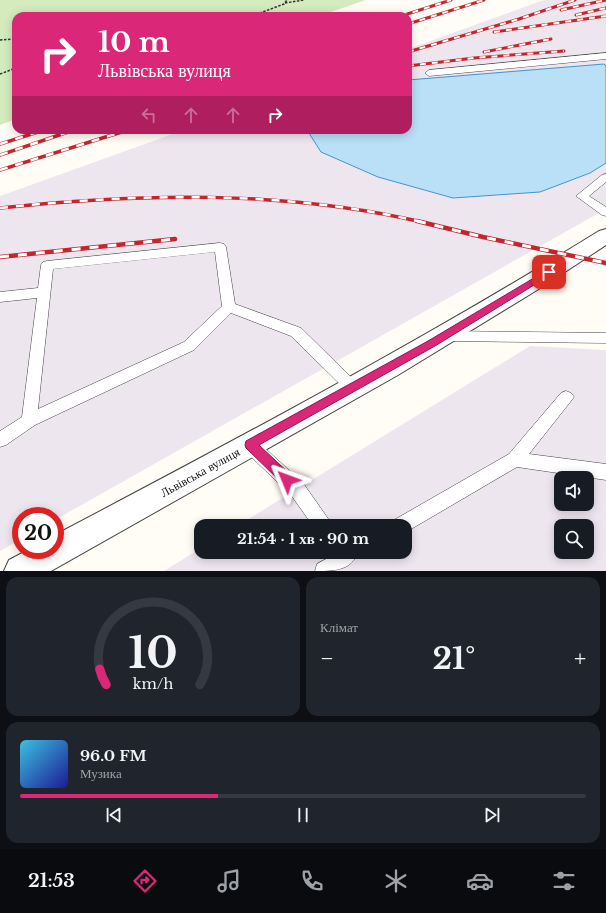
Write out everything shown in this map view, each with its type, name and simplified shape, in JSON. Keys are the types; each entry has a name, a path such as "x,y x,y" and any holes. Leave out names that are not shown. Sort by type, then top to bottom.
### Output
{"street":[{"name":"Львівська вулиця","path":"20,571 353,388 444,336 606,236"}],"lane":[{"path":"429,73 606,56"},
{"path":"606,177 582,196 606,212"},
{"path":"29,420 47,265 220,247 229,307"},
{"path":"0,297 44,292"},
{"path":"229,307 296,332 353,388"},
{"path":"0,440 29,420 189,346 229,307"},
{"path":"444,336 606,338"},
{"path":"412,519 515,459 566,397"},
{"path":"250,445 297,489 318,519"},
{"path":"515,459 606,472"},
{"path":"324,571 341,559"}],"path":[{"path":"284,4 287,0"},
{"path":"263,12 284,4 304,0"},
{"path":"0,40 12,39"},
{"path":"0,74 12,70"}],"shaded area":[{"path":"544,0 606,0 606,209 64,515 64,507 12,507 12,544 0,551 0,196 173,134 412,134 412,48"},
{"path":"530,346 606,350 606,571 164,571 194,552 194,559 412,559 412,519 248,519"}],"green space":[{"path":"0,0 366,0 331,12 12,12 12,120 0,125"}],"water":[{"path":"604,64 606,66 606,163 590,173 540,192 453,198 378,177 321,152 310,134 412,134 412,80"}],"railway":[{"path":"412,12 451,0"},
{"path":"412,23 484,0"},
{"path":"412,51 519,19 575,0"},
{"path":"561,10 606,0"},
{"path":"576,15 606,8"},
{"path":"494,32 606,16"},
{"path":"484,52 551,39"},
{"path":"412,66 474,58 564,51"},
{"path":"0,144 31,134"},
{"path":"0,155 62,134"},
{"path":"0,170 115,134"},
{"path":"0,208 106,199 212,197 318,204 418,221"},
{"path":"418,221 422,222"},
{"path":"418,221 483,237 606,263"},
{"path":"0,257 175,239"}],"route":[{"path":"287,480 250,445 431,344 549,272"}]}
